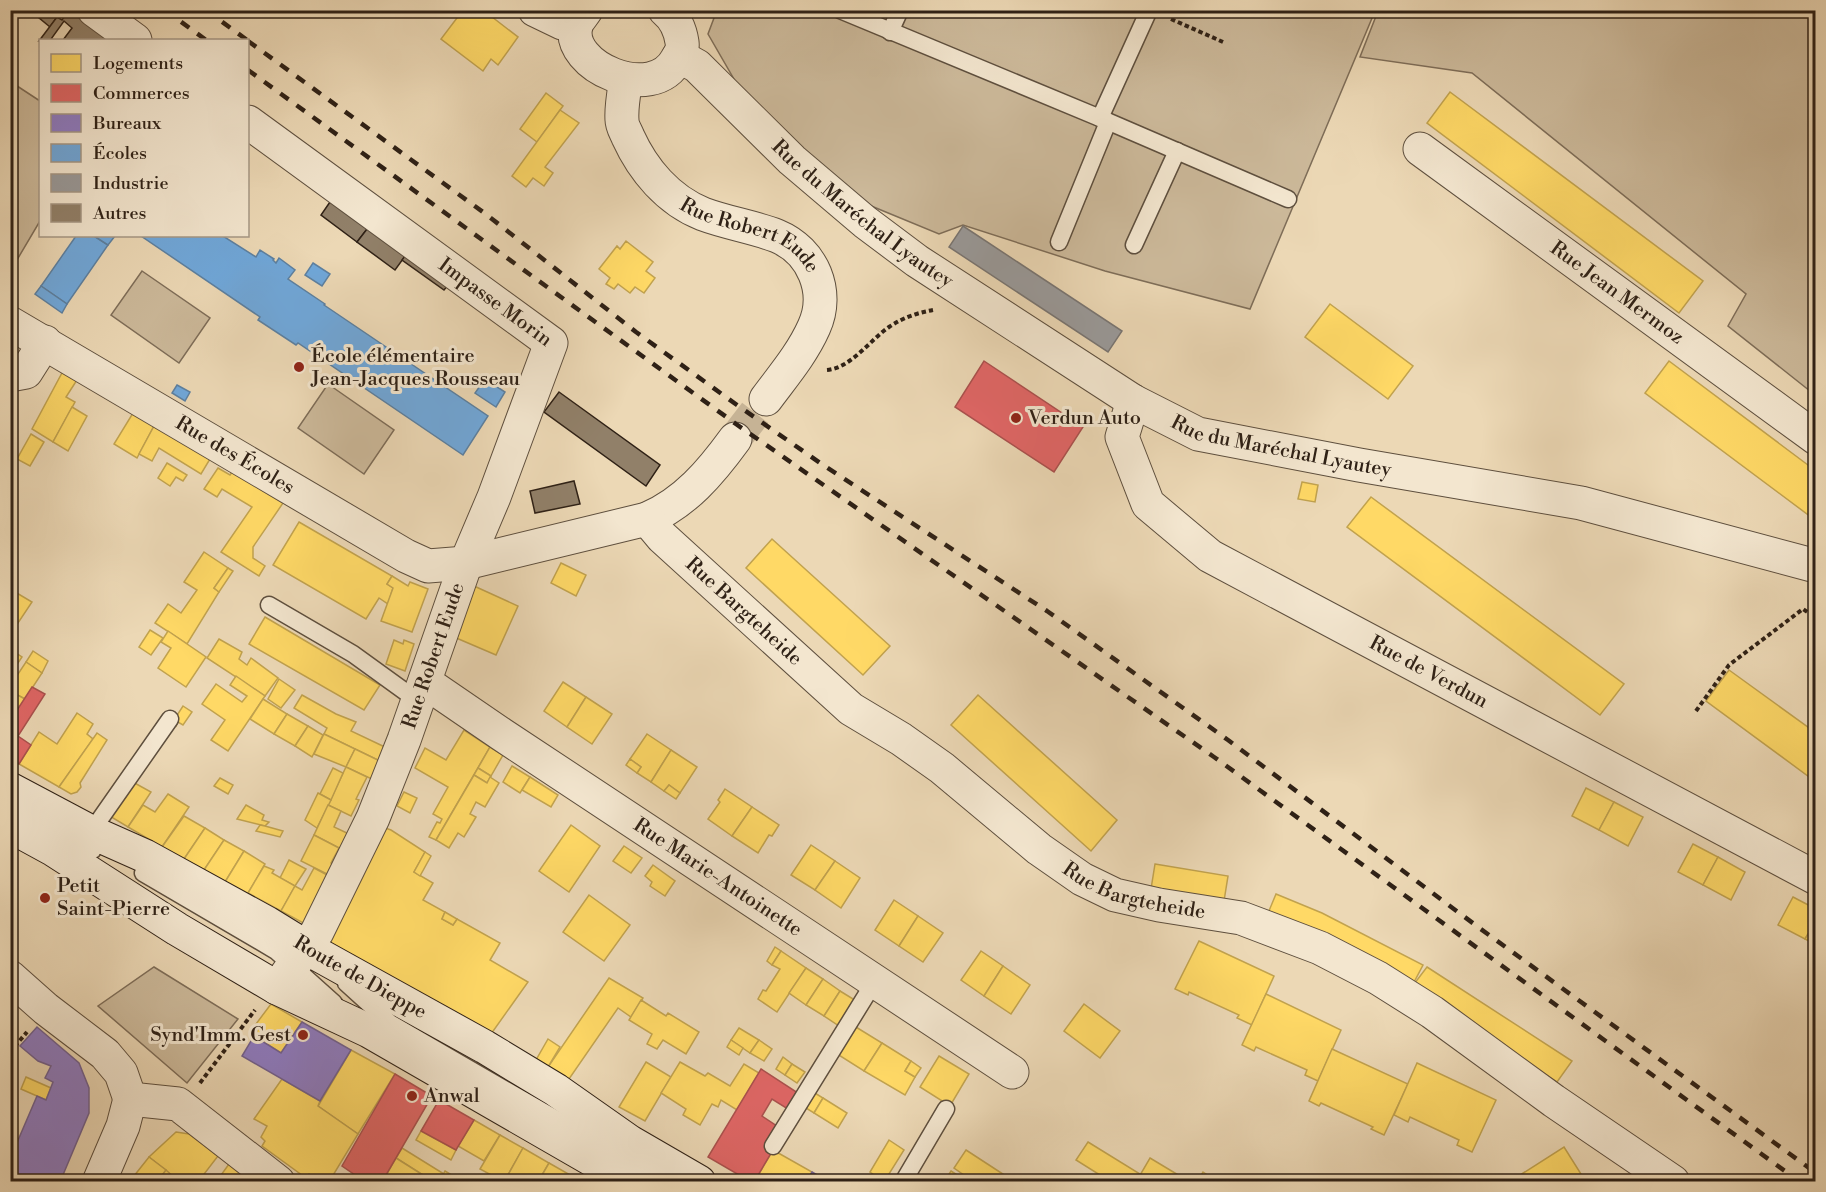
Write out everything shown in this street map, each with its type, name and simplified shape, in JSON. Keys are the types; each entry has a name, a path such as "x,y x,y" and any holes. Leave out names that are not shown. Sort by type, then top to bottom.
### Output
{"street":[{"path":"94,10 134,39"},
{"path":"535,10 562,23 581,18 576,43 582,54 595,65 626,79 646,81 672,69 683,48 681,32 670,12"},
{"name":"Rue du Maréchal Lyautey","path":"679,56 698,66 792,160 865,222 917,261 1133,401 1198,434 1359,465 1581,503 1815,566"},
{"name":"Rue Robert Eude","path":"626,79 622,122 638,159 660,185 701,213 778,237 798,248 821,288 820,306 815,326 798,358 766,399"},
{"name":"Impasse Morin","path":"249,123 551,343 494,497 466,563"},
{"name":"Rue Jean Mermoz","path":"1420,149 1815,438"},
{"name":"Rue des Écoles","path":"10,323 406,556 428,566 466,563"},
{"path":"10,375 26,372 45,342"},
{"name":"Rue de Verdun","path":"1133,401 1122,437 1148,504 1210,555 1815,878"},
{"name":"Rue Robert Eude","path":"299,964 373,818 422,691 466,563 647,519 664,512 676,504 710,472 735,439"},
{"name":"Rue Bargteheide","path":"647,519 662,537 851,709 901,739 942,768 1039,849 1082,879 1115,895 1159,905 1241,918 1320,948 1377,978 1432,1012 1554,1101 1672,1182"},
{"name":"Rue Marie-Antoinette","path":"422,691 1012,1072"},
{"name":"Route de Dieppe","path":"10,789 91,832 145,856 267,923 299,964 369,1031 631,1182"},
{"name":"Route de Dieppe","path":"10,826 54,850 177,929 299,964 485,1047 556,1090 630,1142 699,1182"},
{"path":"10,977 46,1009 105,1054 121,1073 130,1099 123,1126 99,1182"},
{"path":"130,1099 178,1104 278,1182"}],"lane":[{"path":"840,10 1104,120 1288,200"},
{"path":"890,32 900,10"},
{"path":"1059,242 1104,120 1155,13"},
{"path":"1134,245 1177,151"},
{"path":"269,605 422,691"},
{"path":"91,832 170,719"},
{"path":"10,808 52,831 132,867 299,964 390,1023 665,1182"},
{"path":"773,1146 874,981"},
{"path":"903,1182 946,1109"}],"path":[{"path":"1155,13 1223,42"},
{"path":"798,358 815,371 833,369 850,359 888,327 912,314 944,308 966,294"},
{"path":"1696,711 1730,665 1803,609 1815,618"},
{"path":"178,1104 195,1089 261,1002 299,964"}],"shaded area":[{"path":"717,10 1375,11 1250,309 1105,271 963,225 939,234 864,203 781,131 738,86 708,34"},
{"path":"1378,11 1815,11 1815,395 1728,326 1746,294 1472,73 1360,57"},
{"path":"11,82 39,100 39,223 11,270"},
{"path":"142,271 210,318 179,363 111,315"},
{"path":"328,384 394,430 364,474 298,428"},
{"path":"154,967 238,1019 187,1083 98,1006"}],"building: Logements":[{"path":"463,10 483,10 518,37 498,65 491,59 483,71 441,39"},
{"path":"1450,92 1703,281 1679,313 1427,123"},
{"path":"546,93 563,106 537,142 520,129"},
{"path":"560,110 579,123 545,167 553,173 544,186 533,178 526,187 512,176"},
{"path":"626,241 653,262 646,271 655,278 644,293 635,287 630,293 618,284 614,289 606,284 610,278 599,269 617,246 620,249"},
{"path":"1330,304 1413,366 1388,399 1305,337"},
{"path":"1669,361 1816,471 1815,520 1645,393"},
{"path":"63,371 77,380 66,397 75,402 53,442 32,429"},
{"path":"72,407 87,416 68,451 53,442"},
{"path":"133,413 154,426 137,458 114,444"},
{"path":"154,426 210,459 201,474 159,448 152,461 139,454"},
{"path":"31,434 44,442 30,466 17,459"},
{"path":"167,463 187,475 183,481 176,477 170,486 158,478"},
{"path":"218,468 230,475 232,472 283,503 253,547 253,558 265,566 259,576 221,552 252,507 222,489 217,497 204,489"},
{"path":"1302,482 1318,485 1315,502 1298,499"},
{"path":"1371,497 1624,684 1600,715 1347,527"},
{"path":"299,522 392,576 387,584 393,588 388,604 379,598 366,619 273,565"},
{"path":"772,539 890,646 863,675 746,568"},
{"path":"204,552 228,568 214,588 219,592 187,644 155,623 168,604 181,613 197,590 184,582"},
{"path":"561,563 586,575 576,596 551,583"},
{"path":"228,568 233,571 219,592 214,588"},
{"path":"392,576 408,586 410,582 428,589 412,632 381,621 393,588 387,584"},
{"path":"474,586 518,606 496,655 454,637"},
{"path":"10,589 32,602 10,635 11,598"},
{"path":"265,617 380,685 364,710 249,644"},
{"path":"150,630 163,638 151,655 139,647"},
{"path":"168,631 206,657 186,687 158,668 171,648 161,642"},
{"path":"219,639 242,652 239,659 247,665 251,658 278,678 265,696 207,658"},
{"path":"394,640 403,644 404,640 414,644 405,671 386,664"},
{"path":"13,651 22,657 10,675 10,654"},
{"path":"33,651 48,661 42,673 26,662"},
{"path":"26,662 42,673 25,699 10,691 10,686"},
{"path":"1729,670 1816,733 1816,782 1706,701"},
{"path":"236,676 265,696 228,751 211,740 225,720 202,704 216,684 242,702 247,696 230,685"},
{"path":"279,679 295,690 281,708 268,699"},
{"path":"563,682 586,697 567,727 544,711"},
{"path":"10,691 25,699 10,721"},
{"path":"302,695 356,722 351,731 389,749 384,763 324,734 327,728 294,708"},
{"path":"978,695 1117,820 1091,851 951,725"},
{"path":"586,697 612,714 592,744 567,727"},
{"path":"263,699 287,714 274,734 250,719"},
{"path":"183,706 192,712 183,725 178,722 176,726 172,723"},
{"path":"77,713 93,724 87,734 93,739 59,787 19,764 39,732 57,744"},
{"path":"287,714 308,726 295,746 274,734"},
{"path":"308,726 323,735 312,757 295,746"},
{"path":"464,730 490,747 436,840 429,837 437,822 440,823 442,819 433,814 448,787 415,768 425,748 446,760"},
{"path":"97,733 107,740 80,783 81,787 77,792 71,794 59,787"},
{"path":"324,734 355,749 346,767 314,754"},
{"path":"647,734 671,750 651,782 637,773 641,767 630,759"},
{"path":"490,747 503,755 491,776 478,768"},
{"path":"355,749 384,763 376,781 346,767"},
{"path":"671,750 697,767 680,793 669,785 664,791 651,782"},
{"path":"630,759 641,767 637,773 626,765"},
{"path":"512,766 530,777 520,793 503,782"},
{"path":"346,767 367,777 356,799 359,800 351,816 328,805"},
{"path":"333,768 343,773 331,800 320,794"},
{"path":"478,768 491,776 487,783 474,775"},
{"path":"474,775 487,783 490,777 499,783 485,807 476,802 470,814 476,817 464,837 458,833 449,848 436,840"},
{"path":"530,777 558,795 551,807 522,790"},
{"path":"220,778 233,785 228,794 214,786"},
{"path":"131,781 151,792 128,827 108,815"},
{"path":"669,785 680,793 676,799 664,791"},
{"path":"1586,788 1614,802 1599,830 1572,816"},
{"path":"725,789 752,807 732,836 708,819 720,802 718,800"},
{"path":"404,792 417,798 410,813 397,806"},
{"path":"318,793 331,800 317,828 305,820"},
{"path":"168,794 189,807 162,847 128,827 143,805 155,812"},
{"path":"1614,802 1643,817 1628,846 1599,830"},
{"path":"246,805 264,815 262,820 269,822 265,826 237,819"},
{"path":"328,805 341,811 334,827 351,835 345,851 314,835"},
{"path":"752,807 779,825 772,836 769,835 758,853 732,836"},
{"path":"184,816 205,828 184,859 162,847"},
{"path":"260,825 283,831 280,837 256,831"},
{"path":"571,825 600,846 569,892 539,871"},
{"path":"382,827 391,830 425,852 414,872 433,883 423,900 445,912 442,919 453,925 457,919 500,943 490,960 528,982 491,1034 324,939"},
{"path":"205,828 224,840 204,870 184,859"},
{"path":"314,835 339,848 331,863 338,867 333,877 301,861"},
{"path":"224,840 244,851 225,882 204,870"},
{"path":"1693,844 1718,857 1703,885 1678,872"},
{"path":"811,845 835,861 815,890 791,875"},
{"path":"624,846 642,858 631,873 613,861"},
{"path":"244,851 265,864 247,895 225,882"},
{"path":"425,852 431,856 420,876 414,872"},
{"path":"1718,857 1745,872 1731,900 1703,885"},
{"path":"289,860 306,869 295,886 280,878"},
{"path":"835,861 860,878 841,908 815,890"},
{"path":"1155,864 1228,876 1224,901 1151,889"},
{"path":"653,865 675,881 665,896 650,886 652,882 645,876"},
{"path":"264,866 274,870 272,873 295,886 281,911 248,893"},
{"path":"314,868 331,877 307,925 281,911 295,886 302,890"},
{"path":"1276,894 1322,913 1423,965 1413,984 1266,918"},
{"path":"589,895 630,925 604,961 563,932"},
{"path":"1793,897 1816,909 1816,921 1805,939 1778,925"},
{"path":"894,900 918,916 899,946 875,930"},
{"path":"445,912 457,919 453,925 442,919"},
{"path":"918,916 943,933 923,962 899,946"},
{"path":"1816,921 1816,945 1805,939"},
{"path":"1199,941 1274,976 1252,1025 1237,1018 1239,1015 1189,992 1188,995 1175,989"},
{"path":"775,947 781,951 772,965 767,961"},
{"path":"781,951 806,968 777,1012 758,999 780,969 772,965"},
{"path":"981,951 1003,966 984,996 961,980"},
{"path":"1003,966 1030,985 1011,1014 984,996"},
{"path":"1427,967 1572,1061 1557,1082 1411,988"},
{"path":"806,968 823,979 806,1005 789,993"},
{"path":"609,978 643,998 631,1017 618,1008 569,1079 548,1067"},
{"path":"823,979 840,991 824,1016 806,1005"},
{"path":"840,991 858,1002 842,1028 824,1016"},
{"path":"1266,994 1341,1030 1318,1081 1305,1075 1307,1070 1256,1047 1254,1051 1242,1045"},
{"path":"641,1000 666,1016 668,1013 699,1032 686,1054 663,1040 657,1049 647,1044 652,1034 629,1020"},
{"path":"271,1004 302,1022 281,1053 254,1036 260,1026 256,1024"},
{"path":"1084,1004 1120,1031 1100,1058 1064,1031"},
{"path":"851,1024 882,1043 864,1071 834,1052"},
{"path":"739,1028 759,1040 750,1053 731,1040"},
{"path":"548,1039 560,1047 548,1067 536,1060"},
{"path":"731,1040 743,1048 739,1055 727,1047"},
{"path":"759,1040 772,1049 764,1061 750,1053"},
{"path":"882,1043 911,1061 905,1071 915,1077 905,1095 864,1071"},
{"path":"1332,1049 1408,1084 1384,1135 1371,1129 1373,1127 1321,1103 1319,1106 1309,1101"},
{"path":"351,1050 395,1074 358,1134 318,1106"},
{"path":"939,1056 969,1074 950,1106 920,1087"},
{"path":"783,1057 792,1064 785,1075 776,1069"},
{"path":"911,1061 921,1068 915,1077 905,1071"},
{"path":"646,1062 671,1077 645,1121 619,1107"},
{"path":"680,1062 705,1076 708,1073 730,1086 744,1064 759,1073 737,1110 721,1100 718,1107 712,1104 700,1125 683,1115 686,1109 661,1093"},
{"path":"1417,1063 1496,1100 1472,1152 1457,1145 1459,1140 1410,1117 1408,1122 1394,1115"},
{"path":"792,1064 805,1072 797,1083 785,1075"},
{"path":"26,1077 51,1088 46,1100 21,1089"},
{"path":"282,1079 320,1101 318,1106 358,1134 329,1182 321,1182 309,1174 306,1178 262,1146 265,1141 261,1137 267,1126 254,1119"},
{"path":"810,1090 823,1098 814,1113 801,1105"},
{"path":"823,1098 847,1113 838,1128 814,1113"},
{"path":"474,1120 500,1135 484,1161 458,1146"},
{"path":"421,1131 456,1150 451,1160 416,1140"},
{"path":"176,1132 189,1134 218,1156 198,1182 180,1182 149,1157"},
{"path":"500,1135 523,1148 504,1182 480,1169"},
{"path":"889,1140 904,1150 884,1182 870,1172"},
{"path":"1088,1142 1140,1174 1136,1182 1111,1182 1076,1160"},
{"path":"1564,1147 1586,1182 1520,1182 1517,1177"},
{"path":"402,1148 444,1174 439,1182 434,1182 396,1158"},
{"path":"523,1148 549,1163 538,1182 528,1176 525,1182 504,1182"},
{"path":"773,1150 812,1172 806,1182 754,1182"},
{"path":"966,1150 1009,1178 1006,1182 974,1182 954,1168"},
{"path":"149,1157 166,1170 157,1182 141,1182 134,1176"},
{"path":"396,1158 434,1182 382,1182"},
{"path":"1150,1158 1190,1182 1136,1182"},
{"path":"549,1163 572,1176 569,1182 538,1182"},
{"path":"229,1164 252,1182 216,1182"},
{"path":"166,1170 178,1181 178,1182 157,1182"},
{"path":"445,1171 463,1182 439,1182"},
{"path":"951,1171 968,1182 944,1182"},
{"path":"1203,1172 1218,1182 1197,1182"}],"building: Commerces":[{"path":"984,361 1083,427 1054,472 955,407"},
{"path":"32,687 45,694 18,736 31,745 19,764 10,759 10,721"},
{"path":"761,1069 801,1095 791,1111 772,1099 762,1116 780,1128 773,1150 754,1182 751,1182 708,1157"},
{"path":"395,1074 432,1096 382,1182 351,1182 355,1175 342,1166"},
{"path":"439,1100 474,1120 456,1150 421,1131"}],"building: Bureaux":[{"path":"302,1022 351,1050 320,1101 242,1056 254,1036 281,1053"},
{"path":"37,1027 79,1063 89,1088 89,1113 60,1182 10,1182 10,1159 37,1096 46,1100 53,1082 45,1078 51,1066 38,1061 20,1046"},
{"path":"812,1172 829,1182 806,1182"}],"building: Écoles":[{"path":"75,237 96,237 108,245 67,304 41,286"},
{"path":"96,237 114,237 108,245"},
{"path":"142,237 225,237 256,257 260,250 274,259 276,263 279,258 295,270 288,279 488,416 463,455 298,343 296,345 258,320 260,317"},
{"path":"313,263 330,274 322,286 305,275"},
{"path":"41,286 67,304 62,313 35,294"},
{"path":"485,379 505,392 496,407 475,393"},
{"path":"177,385 190,392 185,401 172,393"}],"building: Industrie":[{"path":"963,226 1122,331 1108,352 949,247"}],"building: Autres":[{"path":"43,10 62,10 50,27 38,17"},
{"path":"69,10 78,10 118,39 64,39 72,28 64,21 51,39 40,39 57,17 62,20"},
{"path":"330,202 374,220 357,242 321,215"},
{"path":"374,220 411,248 395,270 357,242"},
{"path":"411,248 454,278 444,290 402,260"},
{"path":"559,392 660,465 646,486 544,412"},
{"path":"574,481 580,504 535,513 530,491"}],"tunnel":[{"path":"735,439 766,399"}],"railway":[{"path":"165,10 205,39"},
{"path":"206,10 246,39"},
{"path":"249,42 487,215 636,332 737,405 823,465 1047,611 1228,740 1478,927 1816,1173"},
{"path":"249,71 736,424 1214,757 1800,1182"}],"place":[{"name":"École élémentaire Jean-Jacques Rousseau","path":"299,367"},
{"name":"Verdun Auto","path":"1016,418"},
{"name":"Petit Saint-Pierre","path":"45,898"},
{"name":"Synd'Imm. Gest","path":"303,1035"},
{"name":"Anwal","path":"412,1096"}]}
